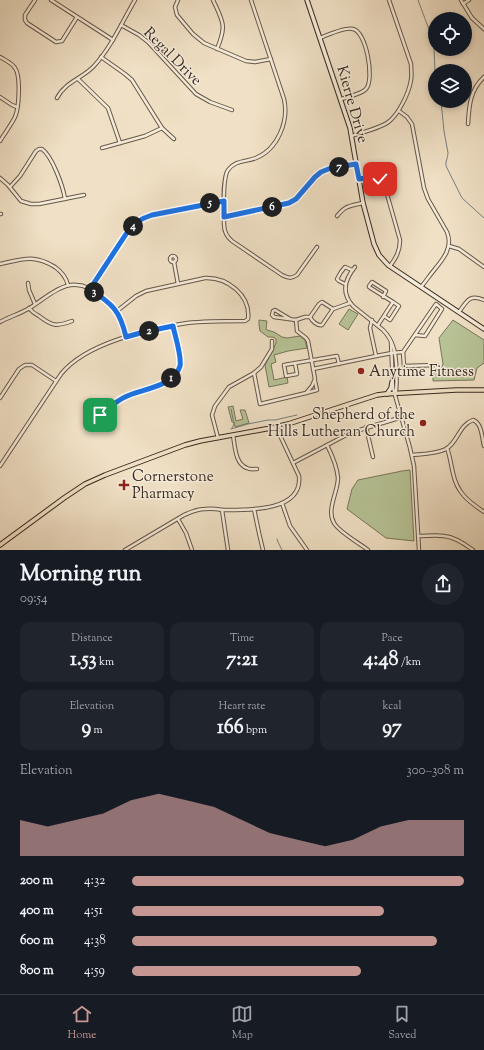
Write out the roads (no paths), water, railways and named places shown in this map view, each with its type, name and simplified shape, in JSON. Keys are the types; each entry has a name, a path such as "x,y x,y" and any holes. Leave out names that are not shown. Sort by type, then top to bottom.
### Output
{"main road":[{"path":"0,545 64,498 89,482 180,446 276,427 369,397 396,393 484,390"}],"street":[{"path":"35,0 25,15 25,20 27,23 56,42 62,40 77,17"},
{"path":"51,0 113,40"},
{"path":"57,98 65,87 90,70 101,57 113,40 136,0"},
{"path":"178,0 175,9 178,17 199,39 217,49 246,60 255,62 271,59"},
{"path":"213,0 223,25 223,36 217,49"},
{"path":"251,0 285,103 285,118 283,127 274,143 264,153 251,160 236,163 229,168 226,175 224,201 225,230 230,240 286,277 291,278 297,275 317,247"},
{"name":"Kierre Drive","path":"307,0 352,136 363,203 375,247 381,258 390,266 484,329"},
{"path":"352,136 386,124 392,120 399,111 409,90 412,70 410,61 389,0"},
{"path":"461,0 472,18 484,29"},
{"path":"463,4 469,0"},
{"name":"Regal Drive","path":"121,25 148,42 196,94 210,102 232,110"},
{"path":"320,38 353,28 359,33 367,52 370,74 368,86 363,91 340,99"},
{"path":"0,57 12,64 18,74 17,107 14,119 0,141"},
{"path":"101,57 132,80 162,128 174,139"},
{"path":"468,124 471,96 477,84 484,77"},
{"path":"78,79 108,108 120,143"},
{"path":"0,98 17,107"},
{"path":"399,111 407,117 412,124 424,188 428,199 449,238 448,251 443,260 421,287"},
{"path":"102,148 145,136 162,128"},
{"path":"10,187 20,176 36,151 42,148 47,153 59,177 65,199"},
{"path":"224,217 289,203 296,199 321,172 331,168 356,164"},
{"path":"374,177 378,173 381,173 383,176 382,182"},
{"path":"359,179 374,177 378,178 385,187 400,240 398,254 390,266"},
{"path":"0,178 10,187 21,201 31,204 39,204 84,195"},
{"path":"90,289 130,228 140,220 152,215 224,201"},
{"path":"337,216 345,208 363,203"},
{"path":"449,246 458,249 484,268"},
{"path":"0,264 24,258 41,260 60,271 68,285"},
{"path":"174,262 178,284"},
{"path":"354,267 345,284 346,293 350,303 378,325 391,342 396,393"},
{"path":"345,284 337,279 338,277 345,268 352,270"},
{"path":"0,466 56,381 65,369 79,357 111,342 144,332 197,322 245,321 248,319 246,302 240,293 234,287 222,280 214,278 205,278 151,290 131,300 117,311"},
{"path":"384,296 386,291 372,282 369,288 398,306 390,320 384,316"},
{"path":"28,283 29,290 35,304"},
{"path":"0,321 29,308 60,288 68,285 79,285 90,289 107,301 117,311 126,337"},
{"path":"459,312 471,298 478,297 484,300"},
{"path":"290,319 275,310 273,311 272,315 274,317 296,320 310,317 322,302 333,309"},
{"path":"378,325 393,302"},
{"path":"310,317 319,325 322,325 333,309 350,303"},
{"path":"415,335 425,336 442,309 436,304 403,352 404,366 437,365"},
{"path":"29,308 52,324 59,325 72,321"},
{"path":"254,373 260,404 317,390 307,340 298,332 296,320"},
{"path":"372,320 370,328 376,356"},
{"path":"100,415 123,398 158,386 174,376 178,370 180,360 173,326"},
{"path":"218,438 212,415 215,406 229,387 254,373 265,362 272,348 272,341"},
{"path":"313,369 403,352"},
{"path":"387,394 391,388 392,382 393,353"},
{"path":"295,363 297,374 286,376 284,365 311,360 337,356 339,364"},
{"path":"0,398 19,369 25,364 32,365 56,381"},
{"path":"306,393 312,386 315,379"},
{"path":"392,382 412,455 415,477 419,550"},
{"path":"293,463 345,435 402,417"},
{"path":"412,455 440,452 447,448 454,442 464,425 473,420 479,424 484,446"},
{"path":"125,550 190,512 198,509 210,508 222,510 268,508 282,503 293,495 299,484 299,476 276,427"},
{"path":"366,428 373,457"},
{"path":"234,435 239,462 246,468 257,469"},
{"path":"327,445 338,474 331,511 332,520 337,527 368,550"},
{"path":"447,448 454,480 458,489 466,498 484,512"},
{"path":"282,503 290,526 307,550"},
{"path":"254,509 263,550"},
{"path":"222,510 228,550"},
{"path":"178,519 186,533 192,550"},
{"path":"418,536 447,536 457,540 473,550"}],"waterway":[{"path":"418,0 430,32 434,48 435,64"},
{"path":"442,108 448,153 446,166 462,198 484,218"},
{"path":"231,409 234,424 232,428"},
{"path":"231,429 248,424 297,415"},
{"path":"277,539 282,550"}],"place":[{"name":"Anytime Fitness","path":"361,371"},
{"name":"Shepherd of the Hills Lutheran Church","path":"423,423"},
{"name":"Cornerstone Pharmacy","path":"124,485"}]}
